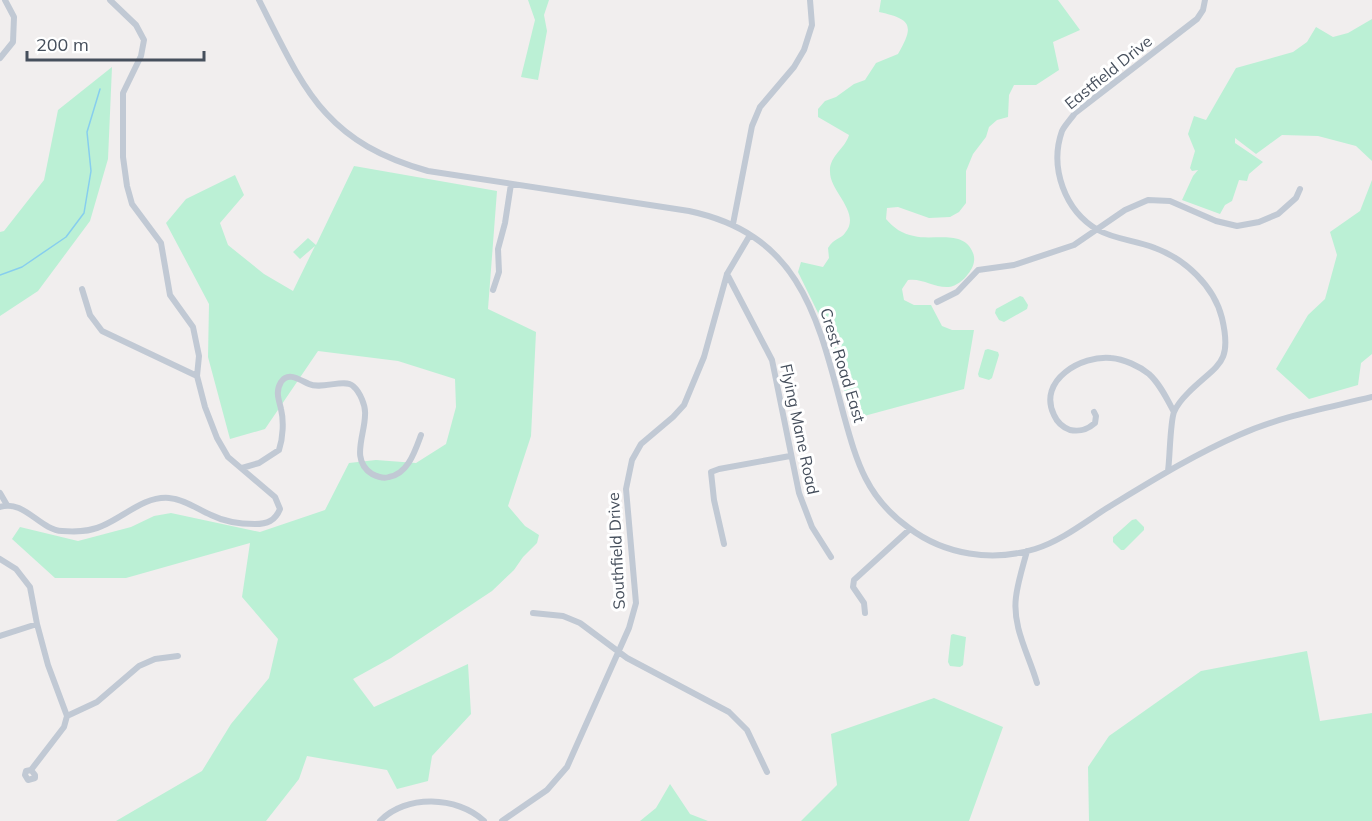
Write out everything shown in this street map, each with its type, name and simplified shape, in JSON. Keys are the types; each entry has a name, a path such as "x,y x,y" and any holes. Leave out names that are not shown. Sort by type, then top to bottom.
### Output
{"street":[{"path":"0,58 13,42 15,17 5,0"},
{"path":"0,493 4,506 18,508 58,531 86,531 102,526 155,498 171,498 237,524 266,524 276,517 280,509 275,497 228,457 217,438 197,376 199,356 193,327 170,295 161,243 132,204 123,157 123,93 141,56 144,40 136,26 110,0"},
{"name":"Crest Road East","path":"259,0 283,50 310,94 351,138 369,149 399,163 428,171 714,216 733,224 776,255 798,282 809,301 829,359 857,462 879,500 910,529 938,546 969,555 1000,555 1036,549 1060,537 1168,471 1239,435 1270,423 1372,397"},
{"path":"733,224 752,126 760,107 794,67 804,50 812,25 810,0"},
{"name":"Eastfield Drive","path":"1174,412 1182,399 1222,361 1226,351 1221,316 1214,299 1191,269 1174,257 1155,247 1113,237 1097,230 1085,220 1071,204 1062,188 1057,164 1058,144 1063,128 1075,112 1197,19 1203,10 1205,0"},
{"path":"493,290 499,272 498,249 511,184"},
{"path":"937,302 957,292 978,270 1014,265 1074,245 1125,210 1142,202 1158,199 1180,205 1216,221 1237,226 1269,219 1278,214 1296,198 1300,189"},
{"name":"Southfield Drive","path":"502,821 547,790 567,768 619,652 634,615 636,603 626,489 628,470 641,444 684,405 704,357 727,274 750,235"},
{"name":"Flying Mane Road","path":"727,274 772,360 790,456 805,510 812,527 831,557"},
{"path":"82,289 90,315 102,331 197,376"},
{"path":"1094,412 1095,423 1089,429 1080,431 1067,429 1058,422 1052,411 1053,390 1058,379 1068,368 1085,361 1110,358 1134,364 1149,374 1160,387 1174,412 1168,471"},
{"path":"242,468 259,463 279,450 283,426 277,399 281,381 288,377 295,377 316,387 350,383 353,386 366,412 360,443 361,461 367,471 376,476 386,478 395,476 404,469 421,435"},
{"path":"724,544 714,500 711,472 790,456"},
{"path":"865,613 864,603 853,587 854,580 910,529"},
{"path":"1026,551 1016,598 1016,613 1025,650 1037,683"},
{"path":"0,560 16,569 27,581 48,665 67,716 64,727 31,770"},
{"path":"533,613 572,619 619,652 729,712 747,730 767,772"},
{"path":"0,636 37,624"},
{"path":"67,716 97,702 139,666 155,659 178,656"},
{"path":"380,821 397,807 424,802 461,807 474,812 484,821"}],"green space":[{"path":"528,0 549,0 544,15 547,31 538,80 521,77 535,20"},
{"path":"881,0 1058,0 1080,30 1053,42 1059,70 1036,85 1014,85 1009,95 1008,117 997,120 989,127 986,137 973,154 966,171 966,203 959,212 950,217 929,218 898,207 887,208 886,219 902,232 922,237 955,238 969,246 973,253 974,261 971,269 960,282 944,287 919,280 908,280 902,289 904,300 914,305 931,305 942,326 952,330 974,330 964,389 853,419 821,319 798,272 801,262 823,267 829,258 828,248 843,235 850,218 831,180 830,172 832,161 849,135 818,117 818,109 825,101 865,80 876,63 898,54 907,36 907,25 904,21 879,12"},
{"path":"1372,19 1372,161 1356,146 1318,136 1282,135 1256,154 1235,138 1235,143 1263,162 1249,174 1247,181 1239,180 1232,201 1225,205 1220,214 1182,200 1198,170 1192,171 1190,168 1195,151 1188,134 1194,116 1206,120 1236,68 1293,52 1307,42 1316,27 1333,37 1348,33"},
{"path":"112,67 108,159 90,221 38,291 0,316 0,232 4,231 44,180 58,110"},
{"path":"354,166 497,191 488,309 536,332 531,436 508,506 525,526 539,535 537,543 492,591 391,658 353,679 374,707 468,664 471,714 432,756 428,781 397,789 387,770 307,756 299,779 266,821 116,821 202,771 231,724 269,678 278,639 242,597 250,543 126,578 55,578 12,539 20,527 78,541 131,527 154,516 171,513 260,532 325,510 349,463 376,460 416,463 446,444 456,407 455,379 398,361 318,351 265,429 230,439 208,357 209,304 166,223 186,199 235,175 244,195 220,223 228,245 264,274 293,291 315,246 300,259 293,252 308,238 316,245"},
{"path":"1372,180 1372,354 1361,363 1358,385 1309,399 1276,369 1308,315 1325,299 1337,255 1330,232 1360,211"},
{"path":"1020,296 1028,305 1027,309 1004,322 999,320 995,313 996,309"},
{"path":"985,350 998,352 999,355 992,378 989,380 979,377 978,374"},
{"path":"1136,519 1144,530 1124,550 1121,550 1113,542 1113,537"},
{"path":"953,634 966,637 963,665 960,667 950,666 948,662"},
{"path":"1307,651 1320,721 1372,713 1372,821 1089,821 1088,767 1109,736 1201,671"},
{"path":"934,698 1003,727 969,821 801,821 837,785 831,734"},
{"path":"670,784 690,814 708,821 640,821 656,808"}],"waterway":[{"path":"0,275 22,267 66,237 84,213 91,171 87,132 100,89"}]}
